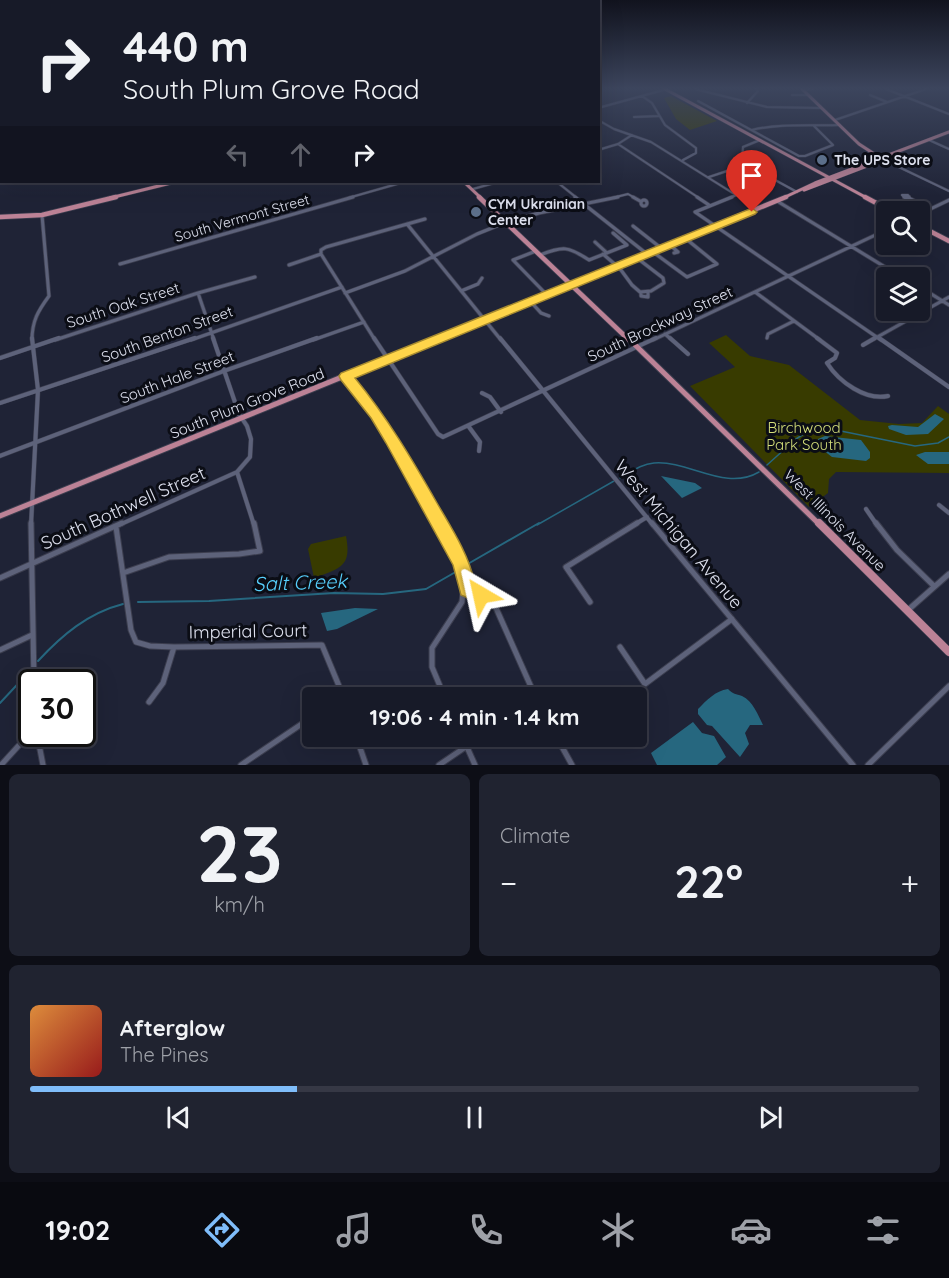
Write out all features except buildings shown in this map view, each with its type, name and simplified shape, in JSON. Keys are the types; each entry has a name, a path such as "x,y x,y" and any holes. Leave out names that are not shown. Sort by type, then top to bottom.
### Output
{"main road":[{"path":"732,125 876,203"},
{"path":"840,125 859,144 882,159"},
{"name":"South Plum Grove Road","path":"804,190 835,180 949,132"},
{"name":"South Plum Grove Road","path":"0,516 798,193 830,177 882,159"},
{"path":"2,219 42,215 171,183"},
{"path":"465,183 538,253"},
{"path":"930,231 949,241"},
{"name":"West Illinois Avenue","path":"538,253 949,652"}],"street":[{"path":"607,125 651,141 736,195"},
{"path":"666,125 696,148 696,153 682,160"},
{"path":"740,125 803,157 833,145 814,126"},
{"path":"751,131 771,125 840,125"},
{"path":"600,149 618,144 632,135"},
{"path":"760,140 742,147 744,155 741,160 798,193"},
{"path":"929,140 949,149"},
{"path":"618,144 709,205"},
{"path":"882,159 949,191"},
{"path":"709,177 727,171"},
{"name":"South Vermont Street","path":"120,264 401,183"},
{"path":"473,189 494,183"},
{"path":"558,183 650,253 687,278 717,264 685,238"},
{"path":"756,187 694,211 949,387"},
{"path":"345,293 434,258 477,234 539,213 586,205 628,194 640,201"},
{"path":"909,198 915,201"},
{"path":"930,209 949,200"},
{"path":"777,201 885,267"},
{"path":"33,669 31,503 37,441 38,390 32,347 34,318 49,296 42,215"},
{"path":"321,254 321,250 326,247 424,219"},
{"name":"West Michigan Avenue","path":"407,224 543,392 853,765"},
{"path":"633,226 661,248"},
{"path":"546,294 513,260 561,247 576,251 588,260 627,245 614,233"},
{"name":"South Brockway Street","path":"387,359 438,434 443,437 469,427 876,235"},
{"path":"594,242 617,266 630,284 640,292 641,296 648,297 648,292 664,280 637,258"},
{"path":"669,245 678,252"},
{"path":"289,265 321,254"},
{"path":"321,254 387,359"},
{"name":"South Oak Street","path":"0,357 255,277"},
{"path":"461,291 478,284 482,278"},
{"name":"South Benton Street","path":"0,403 131,361 211,331 342,287"},
{"path":"755,292 837,353 835,358 827,363 832,370 867,396 875,398 888,396"},
{"path":"198,293 241,419"},
{"path":"930,293 949,305"},
{"path":"863,345 949,297"},
{"path":"530,301 541,313 549,316"},
{"path":"766,338 768,334 794,321"},
{"name":"South Hale Street","path":"0,456 224,371 364,322"},
{"path":"665,334 688,354"},
{"path":"346,376 392,438 462,563 467,588 460,609 432,645 431,658 440,687"},
{"path":"482,393 490,397 501,412"},
{"name":"South Bothwell Street","path":"0,578 116,527 147,510 237,472 247,464 252,455 253,446 246,425 241,419"},
{"path":"469,427 480,442 479,451"},
{"path":"123,573 157,560 176,556 246,554 260,551 259,540 237,472"},
{"path":"939,505 949,513"},
{"path":"866,509 876,525 896,548 934,586"},
{"path":"590,602 566,567 647,517"},
{"name":"Imperial Court","path":"116,527 131,630 136,642 150,646 174,647 322,645 339,687"},
{"path":"907,610 949,574"},
{"path":"467,588 481,595 496,608 531,687"},
{"path":"620,647 645,684 732,619"},
{"path":"0,650 32,635"},
{"path":"425,642 432,645"},
{"name":"Imperial Court","path":"149,702 157,695 166,677 174,647"},
{"path":"868,765 949,686"},
{"path":"241,765 302,724"},
{"path":"1,765 18,746"},
{"path":"40,747 43,765"},
{"path":"360,747 366,765"},
{"path":"439,765 465,747"},
{"path":"467,747 476,765"},
{"path":"562,747 572,765"}],"green space":[{"path":"683,125 706,125 690,130"},
{"name":"Birchwood Park South","path":"726,335 750,356 789,365 860,420 899,424 922,423 938,406 949,414 949,473 836,472 829,479 828,493 809,507 690,386 735,367 709,343"},
{"path":"346,536 347,554 342,565 314,578 308,549 311,544"}],"water":[{"path":"935,414 944,419 928,434 906,435 889,429 888,426 918,427"},
{"path":"825,436 861,440 870,452 870,458 866,461 832,457 819,447 818,439"},
{"path":"925,452 949,452 949,464 928,464 916,455"},
{"path":"661,476 695,483 702,488 682,498"},
{"path":"355,608 378,609 337,629 327,631 321,613"},
{"path":"728,689 749,701 763,725 750,725 745,733 749,744 740,757 698,714 698,709 708,699"},
{"path":"693,722 702,733 714,736 726,757 717,765 657,765 651,753"}],"waterway":[{"name":"Salt Creek","path":"767,465 796,439 816,426 915,446 938,443 949,437"},
{"name":"Salt Creek","path":"620,478 640,467 654,463 667,463 733,479 759,472"},
{"name":"Salt Creek","path":"537,525 614,481"},
{"name":"Salt Creek","path":"466,565 539,523"},
{"name":"Salt Creek","path":"138,602 209,601 334,593 383,594 426,589 459,570"},
{"name":"Salt Creek","path":"38,661 76,626 98,613 123,604"},
{"name":"Salt Creek","path":"0,703 18,684"}],"place":[{"name":"The UPS Store","path":"822,160"},
{"name":"CYM Ukrainian Center","path":"476,212"}],"route":[{"path":"481,595 467,588 462,563 392,438 346,376 752,212"}]}
